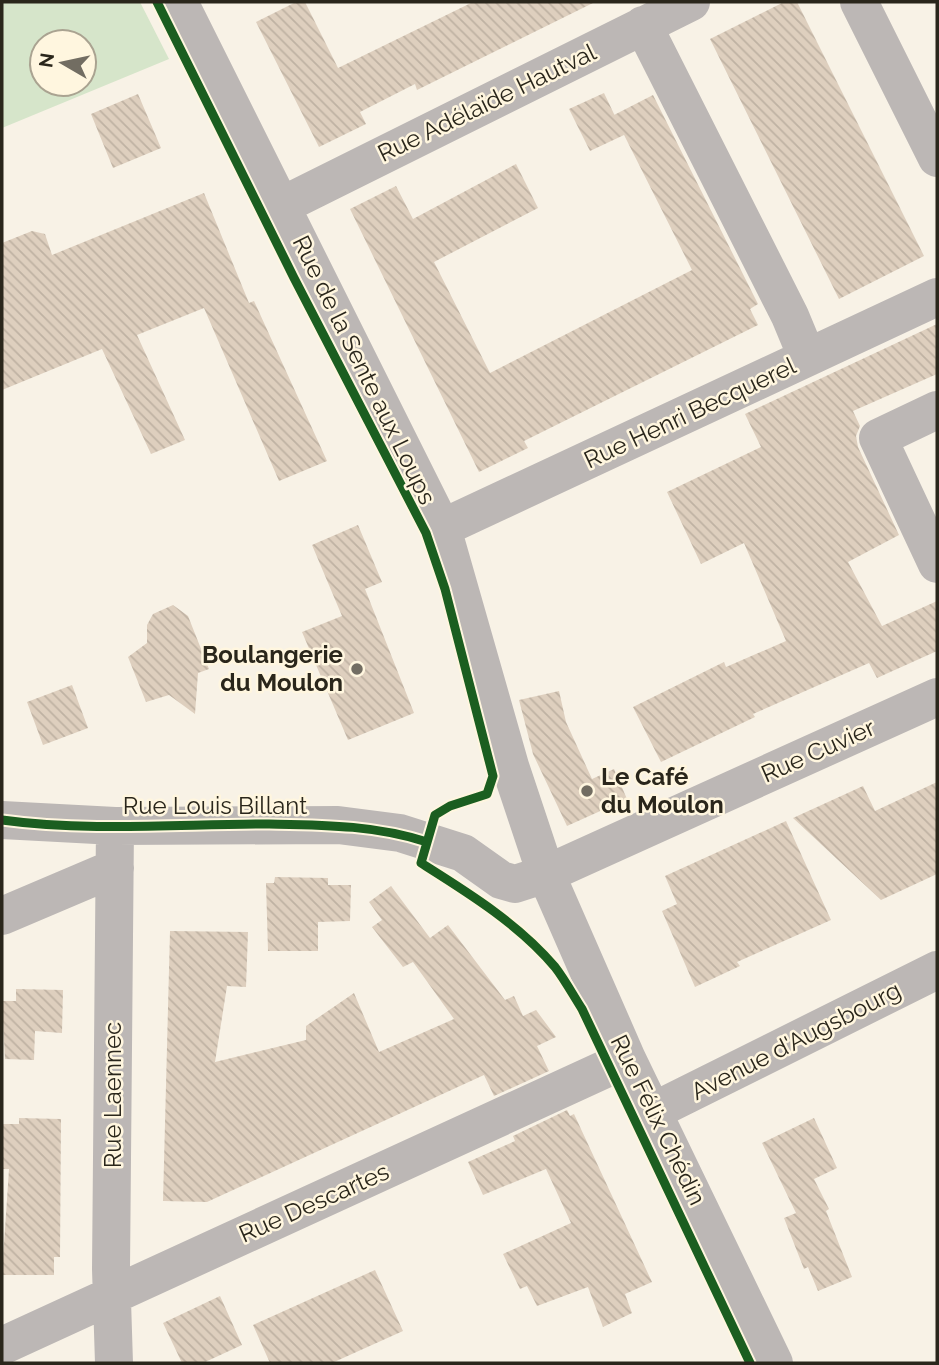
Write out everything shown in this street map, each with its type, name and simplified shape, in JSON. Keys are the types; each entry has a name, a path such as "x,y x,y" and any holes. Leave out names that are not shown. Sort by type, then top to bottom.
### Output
{"street":[{"name":"Rue de la Sente aux Loups","path":"179,2 442,528 510,766 546,874"},
{"name":"Rue Adélaïde Hautval","path":"282,205 691,2"},
{"path":"859,2 937,158"},
{"path":"643,25 790,316 807,358"},
{"name":"Rue Henri Becquerel","path":"442,528 937,296"},
{"path":"937,410 878,438 937,564"},
{"name":"Rue Cuvier","path":"546,874 937,696"},
{"name":"Rue Louis Billant","path":"2,820 115,826 338,825 400,833 463,853 501,880 515,884 546,874"},
{"name":"Rue Laennec","path":"114,1363 112,1295 115,826"},
{"path":"2,916 115,868"},
{"name":"Rue Félix Chédin","path":"546,874 627,1059 774,1363"},
{"name":"Avenue d'Augsbourg","path":"654,1111 937,970"},
{"name":"Rue Descartes","path":"2,1346 627,1059"}],"green space":[{"path":"2,2 140,2 169,59 98,88 98,28 28,28 28,98 75,98 2,128"}],"building":[{"path":"296,2 305,2 338,68 473,2 595,2 417,90 415,84 360,112 366,124 319,147 256,22"},
{"path":"784,2 797,2 924,256 839,299 710,39"},
{"path":"604,93 624,135 590,151 569,109"},
{"path":"138,94 161,148 113,168 91,114"},
{"path":"653,95 758,304 750,309 758,325 524,441 528,448 479,472 350,209 396,186 413,219 516,164 538,208 434,262 490,373 692,270 614,115"},
{"path":"204,193 249,303 254,301 327,461 279,481 204,308 137,335 185,440 151,454 102,349 2,390 2,243 32,231 45,234 52,255"},
{"path":"937,324 937,374 853,411 860,426 856,436 858,447 899,535 848,562 882,626 937,601 937,651 877,678 869,663 753,714 755,717 661,762 633,707 724,662 726,667 786,641 744,543 701,564 667,492 761,447 745,414"},
{"name":"Boulangerie du Moulon","path":"358,525 382,582 365,589 414,713 348,740 302,632 342,616 312,545"},
{"path":"173,605 188,616 209,669 198,673 195,714 169,695 146,702 128,657 147,643 147,625 153,614"},
{"path":"72,685 88,728 43,745 27,702"},
{"name":"Le Café du Moulon","path":"559,691 566,722 592,779 614,769 627,799 567,826 533,754 519,700"},
{"path":"937,782 937,874 881,900 793,818 863,786 875,811"},
{"path":"786,821 831,920 737,962 740,966 695,987 662,911 677,904 665,876"},
{"path":"275,877 328,878 328,885 351,885 350,921 318,922 318,951 268,951 266,883 274,883"},
{"path":"391,886 430,938 448,925 505,1000 514,996 523,1016 536,1010 556,1037 537,1046 549,1071 494,1096 484,1075 207,1202 163,1201 170,931 248,932 246,987 227,986 215,1062 306,1040 306,1026 354,993 379,1052 454,1019 413,962 403,967 372,927 382,920 369,902"},
{"path":"16,989 63,990 62,1033 35,1031 34,1060 5,1059 2,1001 16,1001"},
{"path":"567,1110 570,1116 574,1114 652,1282 625,1294 632,1313 603,1327 588,1287 537,1306 527,1286 520,1289 503,1254 571,1223 546,1169 483,1195 468,1162 515,1141 513,1136"},
{"path":"19,1118 61,1119 60,1257 54,1257 54,1275 2,1275 9,1169 2,1169 2,1124 19,1124"},
{"path":"814,1118 837,1168 814,1179 829,1209 826,1211 852,1277 818,1291 808,1267 804,1269 784,1218 796,1213 762,1143"},
{"path":"375,1270 403,1331 332,1363 270,1363 253,1325"},
{"path":"220,1296 242,1345 203,1363 182,1363 163,1323"}],"cycle path":[{"path":"157,2 294,278 426,533 445,589 493,776 487,794 450,806 435,815 421,863 509,923 541,951 562,977 582,1009 750,1363"},
{"path":"2,820 102,827 269,824 329,826 388,832 427,842"}],"place":[{"name":"Boulangerie du Moulon","path":"357,669"},
{"name":"Le Café du Moulon","path":"587,791"}]}
